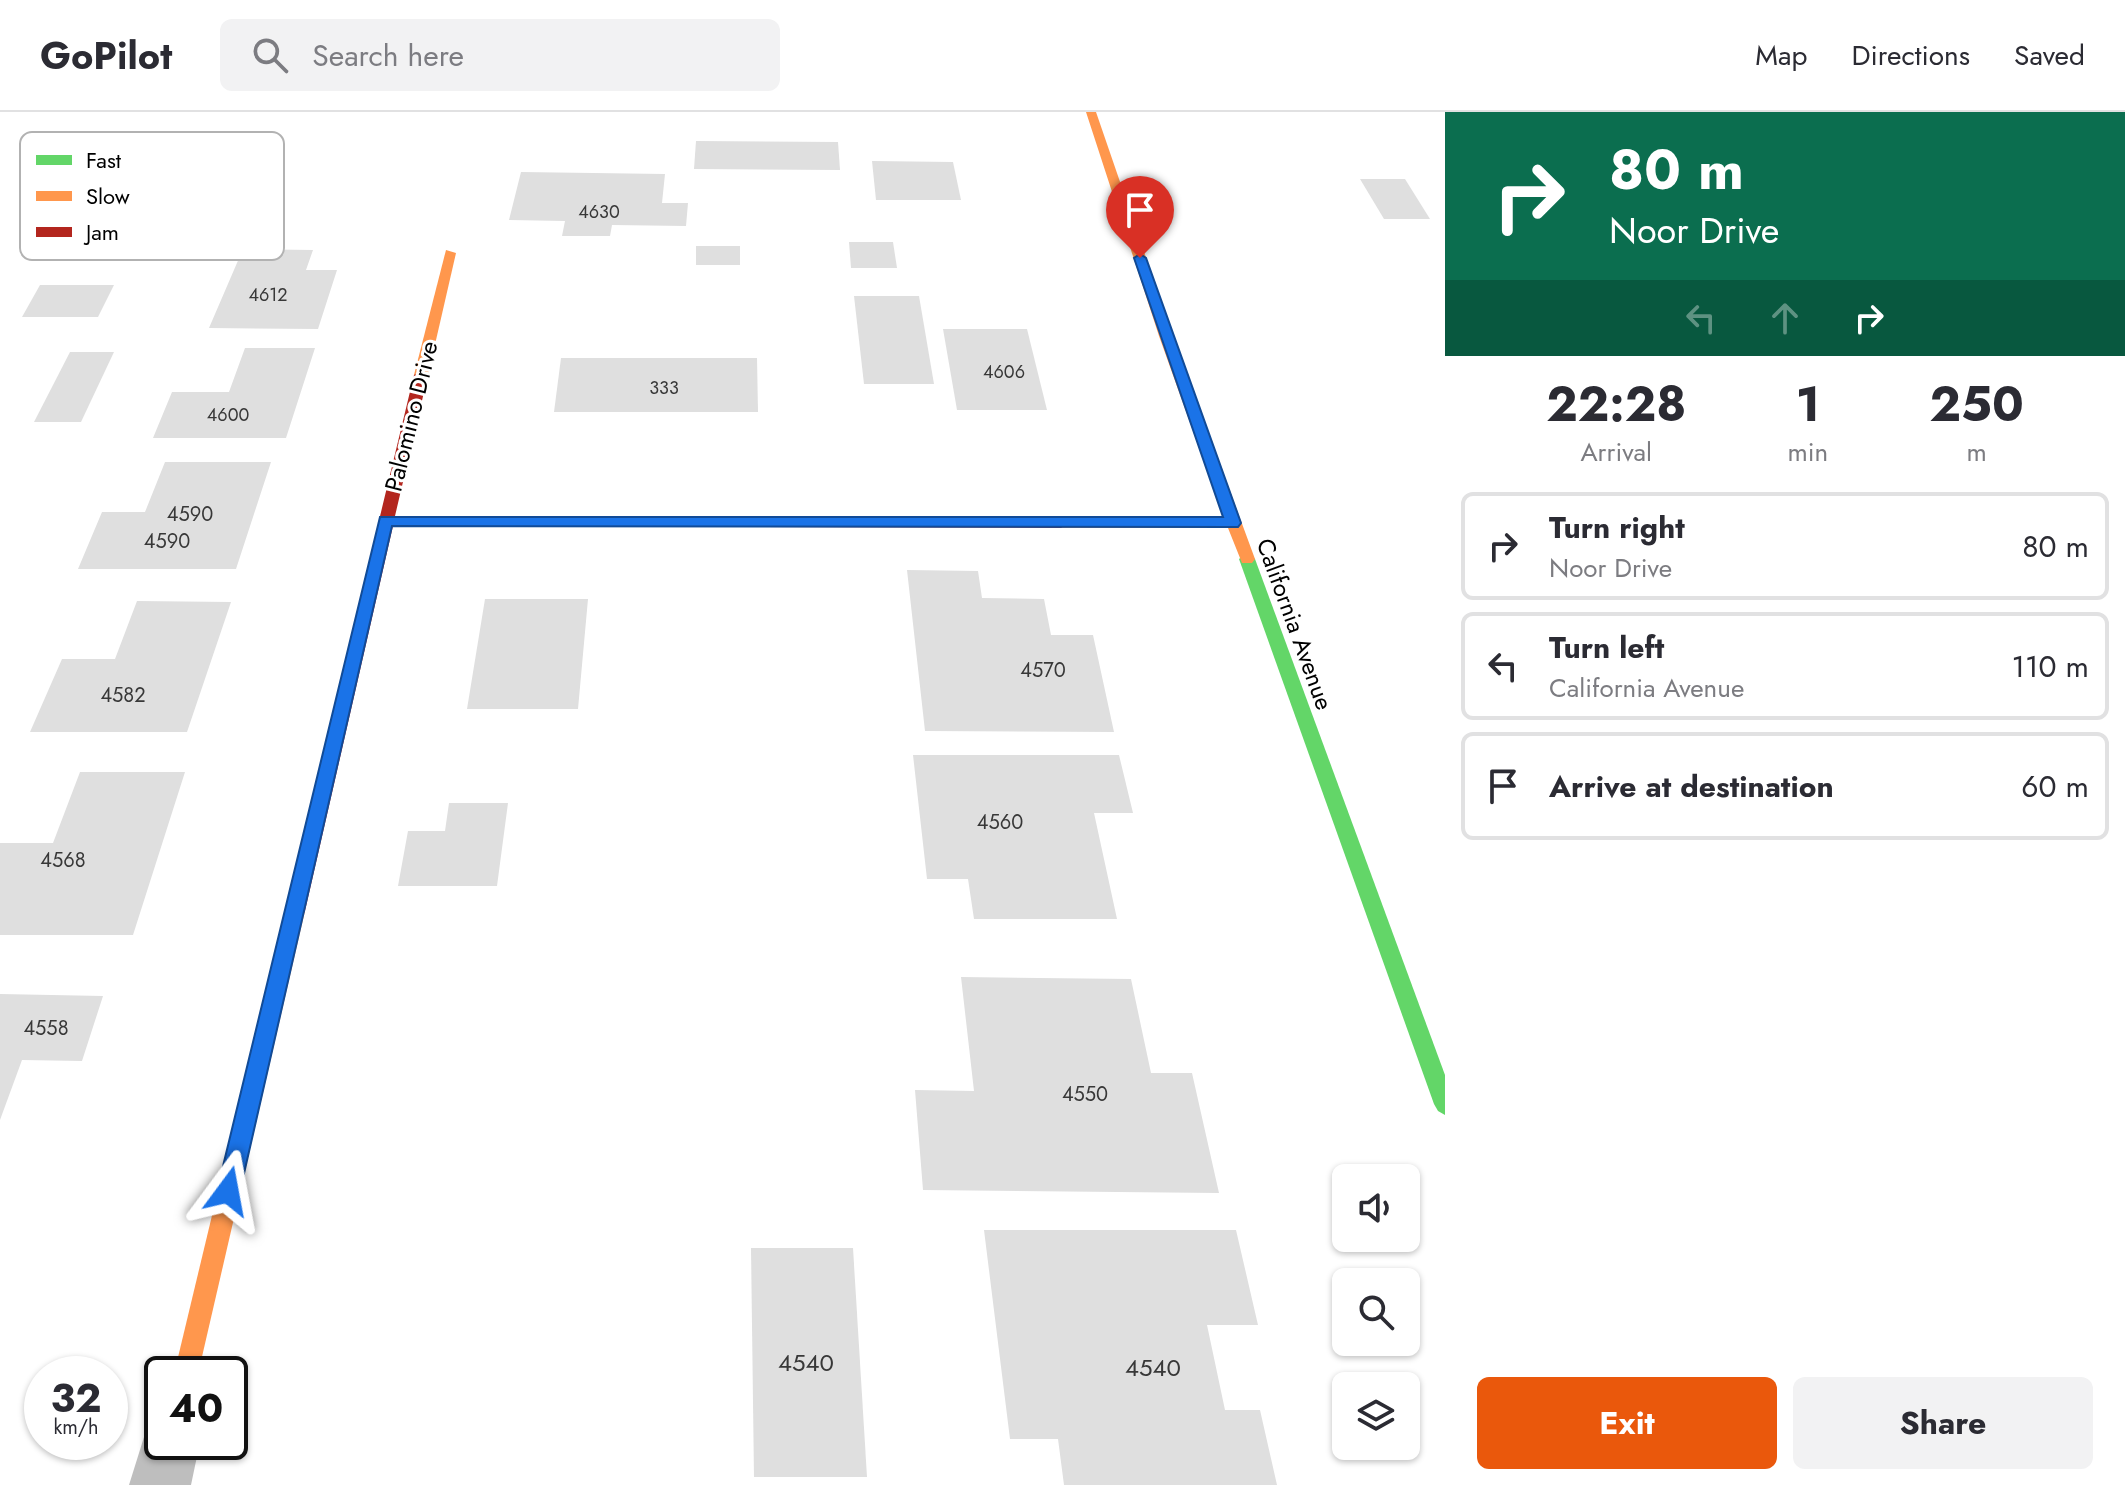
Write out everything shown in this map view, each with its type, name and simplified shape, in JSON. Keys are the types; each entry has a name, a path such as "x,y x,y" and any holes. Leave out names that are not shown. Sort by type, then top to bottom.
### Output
{"street":[{"name":"California Avenue","path":"1091,112 1233,523 1445,1104"},
{"name":"Palomino Drive","path":"190,1356 450,253"},
{"path":"385,521 1233,523"},
{"path":"160,1485 166,1460"}],"building":[{"path":"696,141 838,142 840,170 694,169"},
{"path":"872,161 953,162 961,200 876,200"},
{"path":"521,172 665,174 662,203 688,203 686,226 612,225 610,236 562,236 565,221 509,220"},
{"path":"1360,179 1405,179 1430,219 1384,219"},
{"path":"849,242 893,242 897,268 851,268"},
{"path":"696,246 740,246 740,265 696,265"},
{"path":"284,250 313,250 306,270 337,270 318,329 209,328 238,260 284,260"},
{"path":"40,285 114,285 98,317 22,317"},
{"path":"854,296 919,296 934,384 864,384"},
{"path":"943,329 1027,329 1047,410 957,410"},
{"path":"245,348 315,348 286,438 153,438 172,392 229,392"},
{"path":"70,352 114,352 81,422 34,422"},
{"path":"561,358 757,358 758,412 554,412"},
{"path":"165,462 271,462 236,569 78,569 102,512 145,512"},
{"path":"907,570 978,571 982,598 1044,599 1051,635 1093,635 1114,732 925,731"},
{"path":"485,599 588,599 578,709 467,709"},
{"path":"137,601 231,602 187,732 30,732 62,659 115,659"},
{"path":"913,755 1119,755 1133,813 1094,813 1117,919 974,919 968,879 927,879"},
{"path":"80,772 185,772 133,935 0,935 0,843 53,843"},
{"path":"449,803 508,803 497,886 398,886 408,831 445,831"},
{"path":"961,977 1131,979 1151,1073 1192,1073 1219,1193 923,1190 915,1090 974,1091"},
{"path":"0,994 103,996 82,1061 22,1060 0,1120"},
{"path":"984,1230 1236,1230 1258,1325 1207,1325 1225,1410 1260,1410 1277,1485 1064,1485 1058,1439 1010,1439"},
{"path":"751,1248 853,1248 867,1477 754,1477"}],"traffic: fast":[{"path":"1247,559 1445,1104"}],"traffic: slow":[{"path":"1091,112 1166,336 1247,559"},
{"path":"421,375 450,253"},
{"path":"1061,523 1233,523"},
{"path":"190,1356 295,911"}],"traffic: jam":[{"path":"295,911 421,375"},
{"path":"385,521 1061,523"}],"route":[{"path":"228,1191 385,521 1233,523 1140,258"}]}
